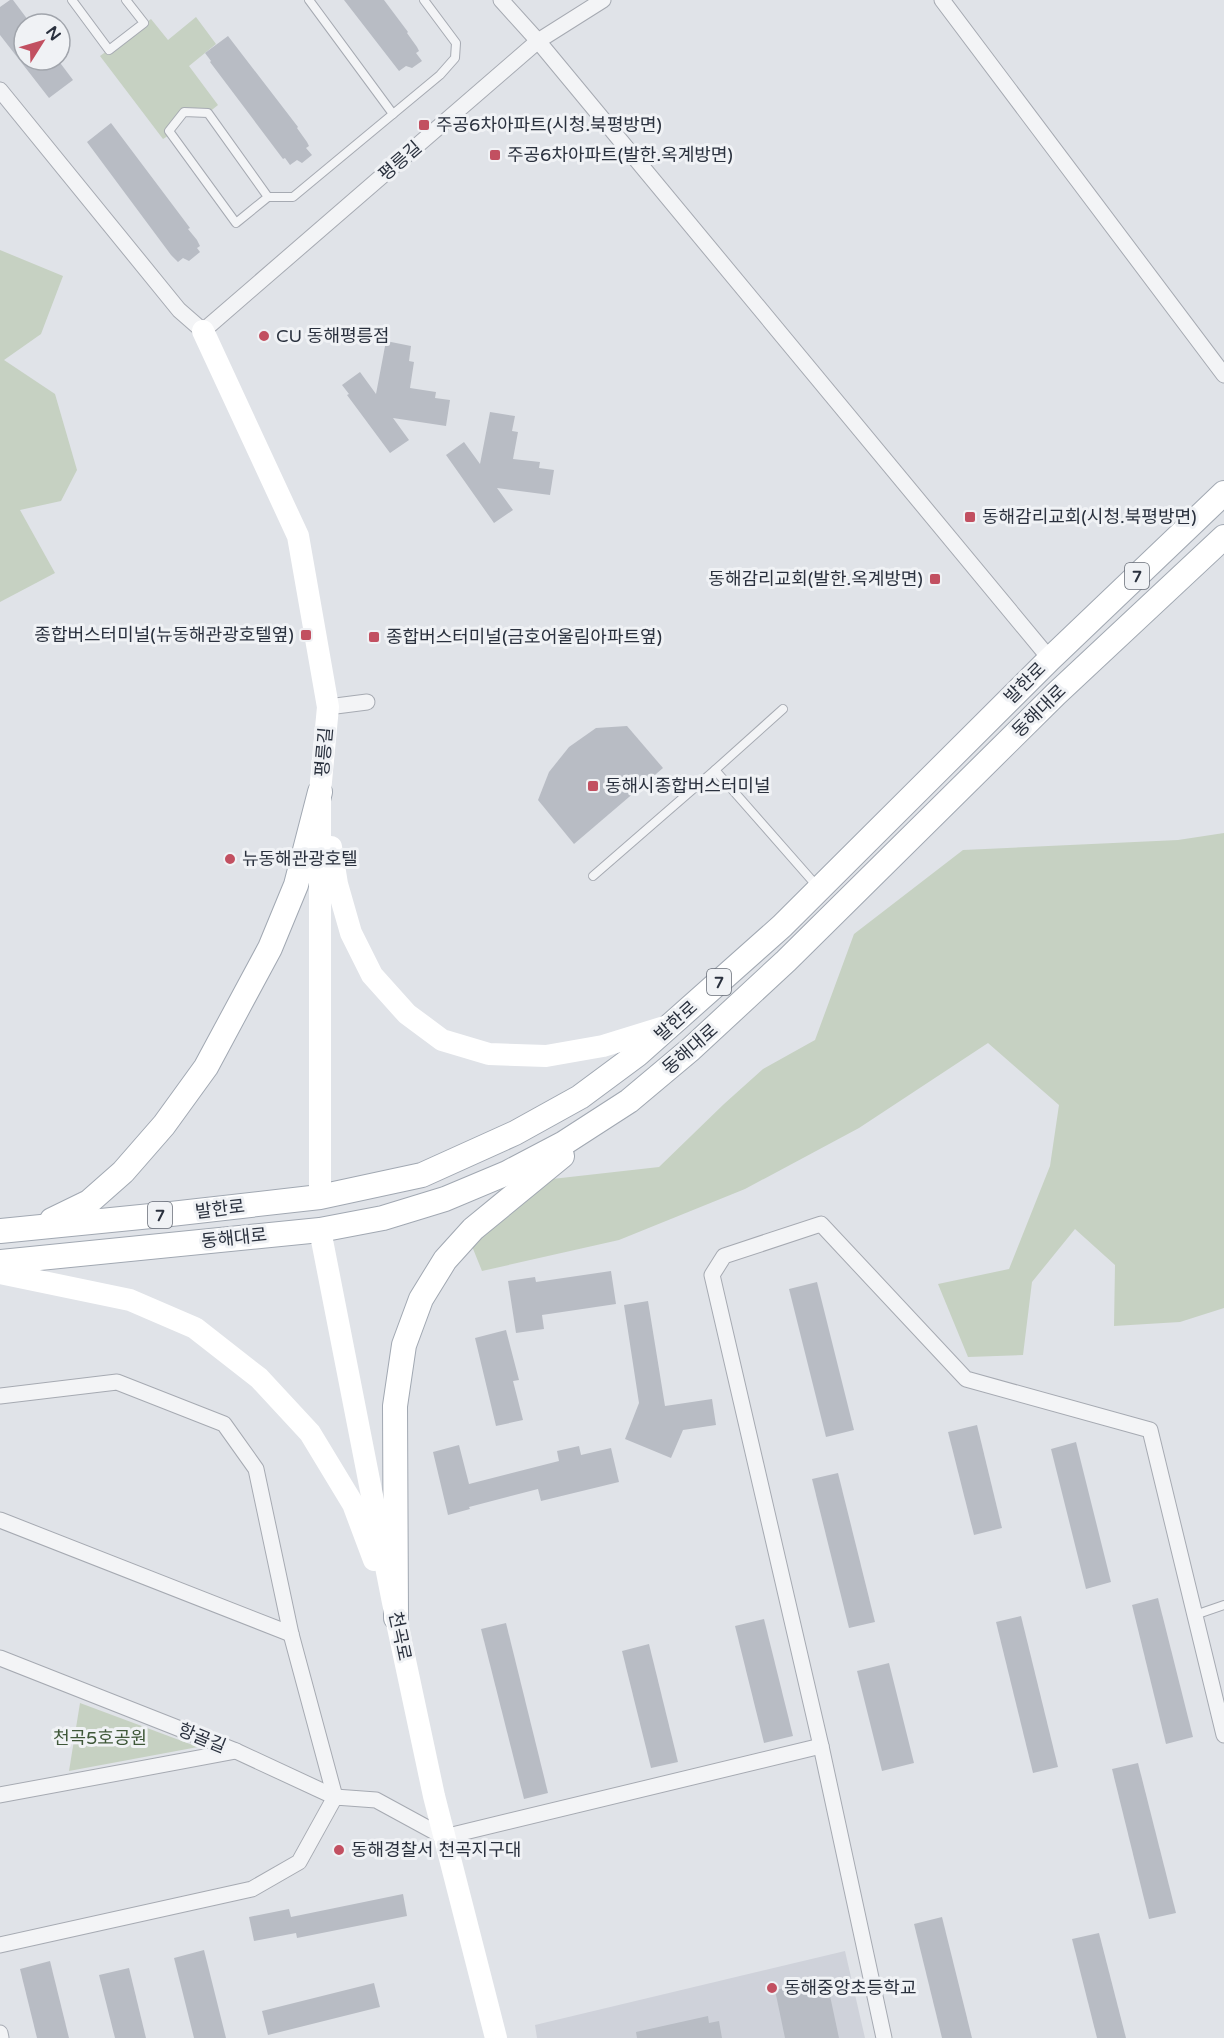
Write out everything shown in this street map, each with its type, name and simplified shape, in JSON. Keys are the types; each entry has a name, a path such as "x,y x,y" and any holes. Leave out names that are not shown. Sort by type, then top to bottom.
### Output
{"main road":[{"name":"발한로","path":"0,1231 320,1197 422,1176 514,1133 580,1097 638,1054 782,926 1050,659 1224,493"},
{"name":"동해대로","path":"0,1262 320,1230 383,1218 445,1199 507,1173 564,1143 629,1101 691,1049 786,961 1069,682 1224,537"},
{"path":"1050,659 1069,682"},
{"path":"38,1227 89,1202 123,1172 164,1125 206,1066 270,948 296,885 320,792"},
{"path":"396,1618 395,1406 404,1345 421,1299 446,1260 473,1229 629,1101"},
{"path":"320,1197 320,1230"}],"street":[{"path":"501,0 538,41 1050,659"},
{"name":"평릉길","path":"203,330 538,41 603,0"},
{"path":"942,0 1224,375"},
{"name":"평릉길","path":"0,90 179,310 203,330 298,536 328,707 320,792 320,1197"},
{"path":"328,707 367,702"},
{"path":"320,792 337,884 351,933 372,975 407,1014 442,1040 489,1054 546,1056 603,1046 671,1025"},
{"path":"884,2038 821,1746 712,1275 724,1256 821,1224 966,1379 1150,1430 1224,1735"},
{"name":"천곡로","path":"320,1230 396,1618 444,1837 496,2038"},
{"path":"0,1273 130,1300 195,1328 258,1378 310,1433 353,1504 396,1618"},
{"path":"0,1396 117,1382 224,1424 256,1469 291,1634 335,1797 299,1862 252,1890 0,1945"},
{"path":"0,1520 291,1634"},
{"name":"항골길","path":"0,1658 236,1751 335,1797"},
{"path":"335,1797 376,1800 444,1837 821,1746"},
{"path":"0,1795 236,1751"},
{"path":"0,2033 1,2038"}],"lane":[{"path":"72,0 109,50 144,24 126,0"},
{"path":"309,0 393,114"},
{"path":"268,197 208,113 184,111 169,131 236,223 268,197 293,197 440,75 455,58 456,43 424,0"},
{"path":"593,876 783,709"},
{"path":"715,770 819,889"},
{"path":"1195,1615 1224,1605"}],"shaded area":[{"name":"동해중앙초등학교","path":"845,1951 865,2038 537,2038 535,2025"}],"green space":[{"path":"196,17 216,44 189,66 218,105 208,113 184,112 171,134 163,139 100,56 151,19 168,40"},
{"path":"0,250 63,276 41,334 4,360 55,394 77,470 61,501 20,510 55,573 0,602"},
{"path":"1224,833 1224,1308 1180,1322 1114,1326 1115,1265 1075,1229 1032,1282 1023,1355 968,1357 938,1284 1009,1269 1050,1166 1059,1105 988,1043 859,1128 745,1189 619,1240 482,1271 463,1224 552,1179 659,1167 763,1069 815,1040 854,934 963,850 1178,840"},
{"name":"천곡5호공원","path":"80,1703 198,1747 69,1771"}],"building":[{"path":"13,0 22,12 12,12 12,50 0,35 0,7"},
{"path":"344,0 384,0 408,32 419,51 416,53 422,61 412,68 406,66 399,71"},
{"path":"228,36 307,142 309,146 306,148 312,155 302,163 297,160 290,165 285,158 283,159 210,62 205,53"},
{"path":"29,72 67,72 73,80 49,98"},
{"path":"111,123 197,240 200,246 197,248 200,252 189,261 183,258 178,262 171,255 87,142"},
{"path":"386,341 411,346 409,361 414,362 410,388 436,392 435,398 450,400 446,426 393,418 409,440 390,453 342,385 360,372 376,394"},
{"path":"490,412 515,416 512,431 518,432 513,459 540,462 539,468 554,470 550,495 497,488 513,510 494,523 446,455 464,442 480,464"},
{"name":"동해시종합버스터미널","path":"627,726 663,768 574,844 538,800 549,772 569,747 596,728"},
{"path":"611,1271 616,1304 542,1315 544,1329 516,1333 508,1281 535,1277 536,1282"},
{"path":"817,1282 854,1430 826,1437 789,1289"},
{"path":"648,1301 665,1406 712,1399 716,1425 683,1430 671,1458 625,1439 639,1403 624,1305"},
{"path":"506,1330 519,1380 513,1381 523,1420 496,1426 475,1338"},
{"path":"977,1425 1002,1528 974,1535 948,1432"},
{"path":"1076,1442 1111,1582 1086,1589 1051,1449"},
{"path":"459,1445 469,1484 559,1461 557,1451 579,1446 581,1455 611,1448 619,1482 541,1501 538,1489 469,1507 470,1509 448,1515 433,1452"},
{"path":"838,1473 875,1622 849,1628 812,1479"},
{"path":"1158,1598 1193,1737 1166,1744 1132,1605"},
{"path":"1021,1616 1058,1767 1033,1773 996,1622"},
{"path":"764,1619 793,1736 764,1743 735,1626"},
{"path":"506,1623 548,1793 524,1799 481,1629"},
{"path":"649,1644 678,1762 651,1768 622,1651"},
{"path":"889,1663 914,1763 882,1771 857,1671"},
{"path":"1138,1763 1176,1913 1149,1919 1112,1769"},
{"path":"403,1894 407,1916 297,1938 296,1933 254,1941 249,1917 289,1909 291,1917"},
{"path":"942,1917 972,2038 942,2038 914,1924"},
{"path":"1099,1933 1126,2038 1097,2038 1072,1939"},
{"path":"204,1950 226,2038 194,2038 174,1958"},
{"path":"50,1961 69,2038 37,2038 20,1969"},
{"path":"129,1968 146,2038 115,2038 99,1975"},
{"path":"817,1981 820,1993 829,1991 839,2038 785,2038 775,1990"},
{"path":"374,1983 380,2007 268,2035 262,2011"},
{"path":"708,2016 709,2023 719,2021 722,2038 637,2038 636,2032"}],"place":[{"name":"주공6차아파트(시청.북평방면)","path":"424,125"},
{"name":"주공6차아파트(발한.옥계방면)","path":"495,155"},
{"name":"CU 동해평릉점","path":"264,336"},
{"name":"동해감리교회(시청.북평방면)","path":"970,517"},
{"name":"동해감리교회(발한.옥계방면)","path":"935,579"},
{"name":"종합버스터미널(뉴동해관광호텔옆)","path":"306,635"},
{"name":"종합버스터미널(금호어울림아파트옆)","path":"374,637"},
{"name":"동해시종합버스터미널","path":"593,786"},
{"name":"뉴동해관광호텔","path":"230,859"},
{"name":"동해경찰서 천곡지구대","path":"339,1850"},
{"name":"동해중앙초등학교","path":"772,1988"}]}
